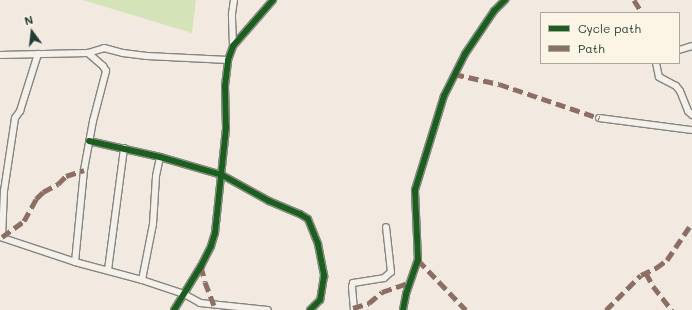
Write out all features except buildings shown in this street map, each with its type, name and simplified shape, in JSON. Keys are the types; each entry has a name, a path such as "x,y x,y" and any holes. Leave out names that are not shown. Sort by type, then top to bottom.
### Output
{"street":[{"path":"233,46 232,14 234,0"},
{"path":"174,310 211,246 217,218 222,175 227,116 225,86 228,60 233,46 273,0"},
{"path":"403,310 406,294 418,260 415,190 444,96 465,54 494,11 505,0"},
{"path":"680,50 692,46"},
{"path":"0,55 88,54 104,48 123,53 147,56 228,60"},
{"path":"38,54 20,111 15,118 4,191 1,237 75,262 142,280 184,294 200,303 268,310"},
{"path":"75,262 84,170 89,141 106,71 103,66 88,54"},
{"path":"656,64 659,77 676,86 680,91 688,112 692,115"},
{"path":"599,118 692,130"},
{"path":"89,141 160,157 222,175 269,201 308,219 318,244 324,276 320,300 310,310"},
{"path":"108,270 124,148"},
{"path":"142,280 153,224 156,176 160,157"},
{"path":"354,310 353,283 384,278 391,272 386,227"}],"green space":[{"path":"83,0 196,0 192,33"}],"marked path":[{"path":"634,0 641,12"},
{"path":"454,74 499,84 599,118"},
{"path":"2,237 24,221 36,199 43,192 58,184 66,176 84,170"},
{"path":"606,310 641,275 656,268 667,260 692,223"},
{"path":"418,260 466,310"},
{"path":"201,266 205,282 214,305"},
{"path":"646,273 653,286 672,310"},
{"path":"353,308 369,303 382,292 411,282"}],"cycle path":[{"path":"174,310 201,266 211,246 215,233 226,128 225,86 228,60 233,46 273,0"},
{"path":"403,310 406,294 418,260 415,190 444,96 465,54 494,11 505,0"},
{"path":"89,141 160,157 222,175 269,201 308,219 318,244 324,276 320,300 310,310"}]}
